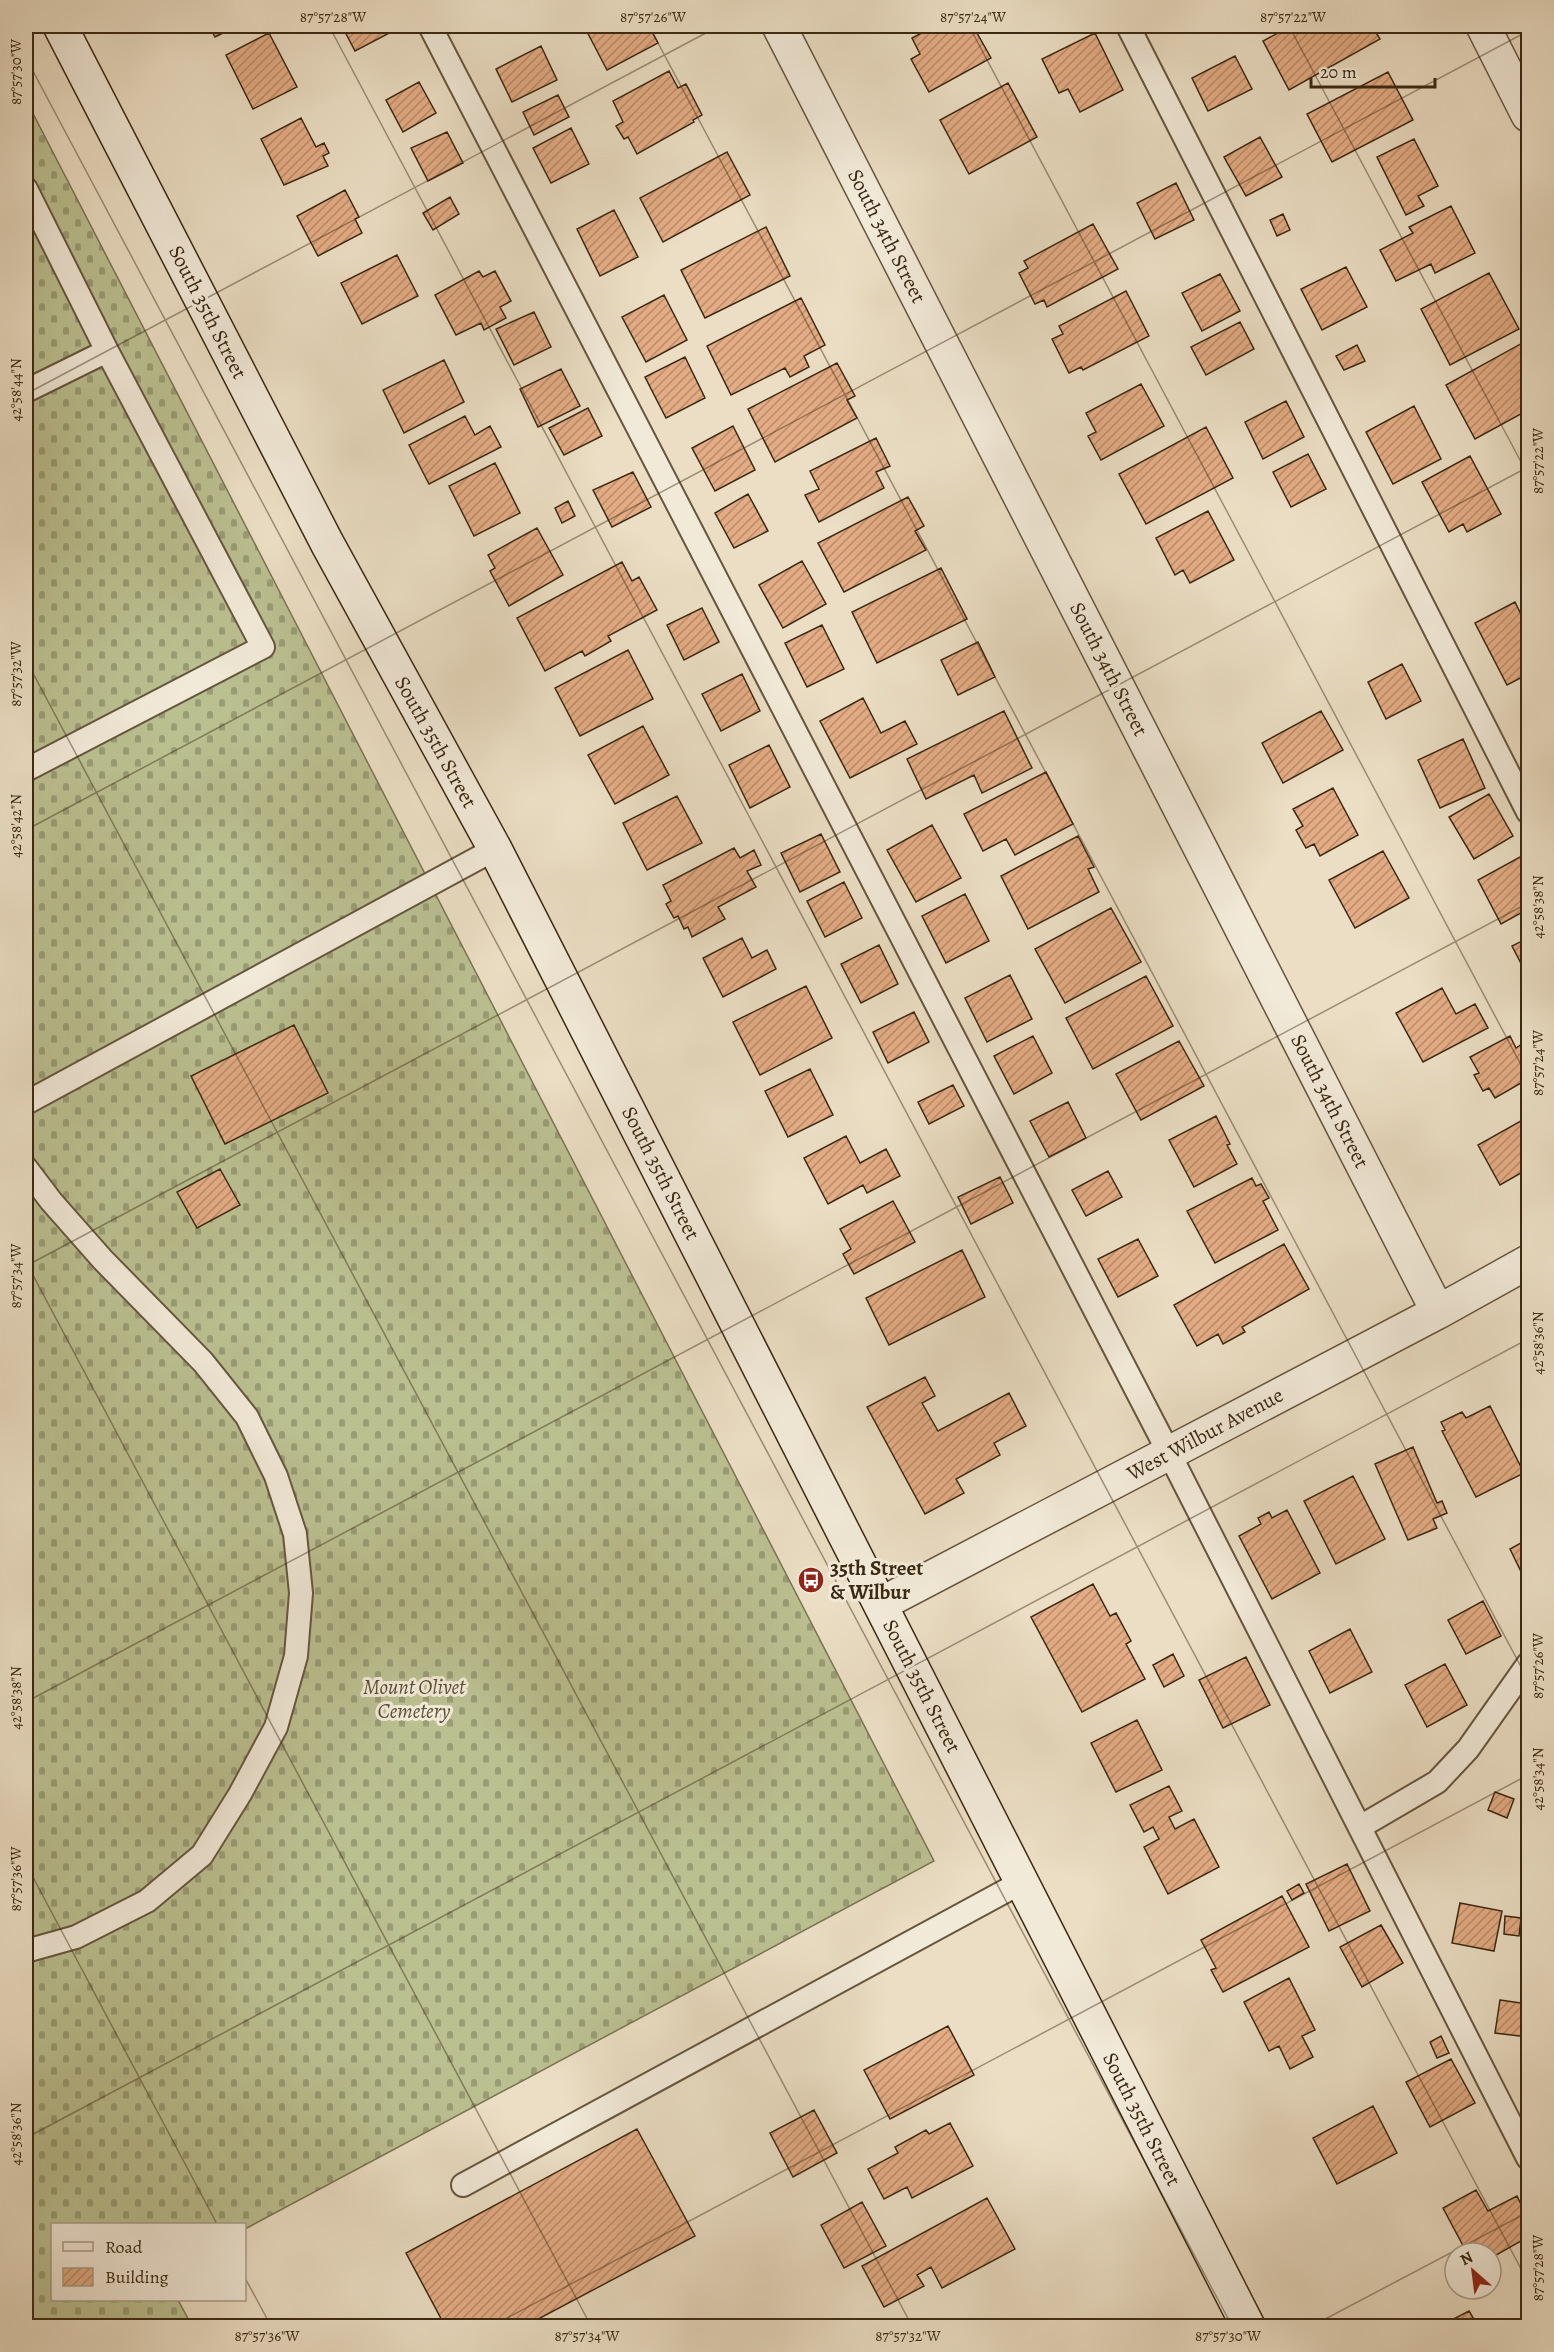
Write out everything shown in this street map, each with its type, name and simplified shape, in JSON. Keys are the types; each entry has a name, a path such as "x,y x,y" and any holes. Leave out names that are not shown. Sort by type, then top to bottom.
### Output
{"main road":[{"name":"South 35th Street","path":"60,26 321,532 495,849 1248,2326"},
{"name":"South 34th Street","path":"779,26 1438,1312"},
{"path":"1483,26 1528,115"},
{"name":"West Wilbur Avenue","path":"880,1604 1438,1312 1528,1262"}],"lane":[{"path":"430,26 1169,1453 1528,2158"},
{"path":"1128,26 1528,812"},
{"path":"26,189 107,351 263,647 26,770"},
{"path":"26,391 107,351"},
{"path":"26,1102 495,849"},
{"path":"26,1168 51,1201 103,1260 203,1362 247,1417 276,1476 295,1534 301,1593 296,1656 276,1727 240,1794 202,1854 147,1901 76,1937 26,1951"},
{"path":"1360,1827 1437,1782 1468,1749 1528,1664"},
{"path":"463,2185 1022,1882"}],"green space":[{"name":"Mount Olivet Cemetery","path":"26,100 934,1861 246,2228 246,2223 51,2223 51,2301 179,2301 192,2326 26,2326"}],"building":[{"path":"209,26 237,26 215,37"},
{"path":"342,26 395,26 397,29 355,51"},
{"path":"584,26 649,26 658,43 607,70"},
{"path":"935,26 973,26 991,58 929,92 911,59 920,54 912,38"},
{"path":"1291,26 1372,26 1380,39 1289,90 1263,41"},
{"path":"269,33 297,87 253,109 226,55"},
{"path":"1095,33 1123,90 1080,112 1068,89 1059,93 1042,59"},
{"path":"541,46 557,80 512,102 496,69"},
{"path":"1235,56 1252,89 1208,111 1192,78"},
{"path":"669,71 678,88 686,84 702,115 693,120 694,122 637,154 628,137 624,139 616,126 623,122 613,101"},
{"path":"1388,72 1413,120 1332,162 1307,114"},
{"path":"419,82 436,113 403,132 386,100"},
{"path":"1008,83 1037,137 969,174 940,120"},
{"path":"558,95 569,117 534,135 523,112"},
{"path":"301,118 316,147 324,143 329,153 323,156 328,166 284,185 261,139"},
{"path":"571,128 589,164 551,183 533,148"},
{"path":"447,132 463,163 428,181 411,148"},
{"path":"1260,137 1282,177 1246,196 1224,157"},
{"path":"1414,139 1438,186 1418,196 1424,206 1406,215 1377,157"},
{"path":"727,152 750,195 663,242 640,198"},
{"path":"1176,183 1194,220 1155,239 1137,203"},
{"path":"345,190 359,217 355,219 362,233 318,256 297,216"},
{"path":"450,197 459,214 433,230 423,213"},
{"path":"1451,206 1475,253 1435,273 1431,264 1396,281 1380,250 1413,233 1409,227"},
{"path":"614,210 638,257 600,276 577,229"},
{"path":"1283,214 1290,230 1277,236 1270,220"},
{"path":"1093,224 1118,269 1047,307 1044,300 1035,304 1019,273 1028,268 1024,261"},
{"path":"766,227 790,276 705,318 681,270"},
{"path":"397,255 418,296 362,324 341,283"},
{"path":"1346,267 1367,307 1322,330 1301,289"},
{"path":"479,271 483,277 495,271 511,301 500,307 506,318 484,330 481,323 456,335 435,295"},
{"path":"1489,273 1519,329 1450,365 1421,309"},
{"path":"1220,274 1240,311 1202,331 1182,293"},
{"path":"1126,291 1149,336 1083,370 1081,367 1069,373 1052,339 1063,334 1059,326"},
{"path":"664,295 687,340 646,362 622,317"},
{"path":"801,298 825,345 804,356 809,367 790,377 785,368 731,395 707,346"},
{"path":"534,312 551,347 514,365 496,329"},
{"path":"1240,322 1254,349 1206,375 1191,347"},
{"path":"1526,341 1528,346 1528,410 1475,439 1446,385"},
{"path":"1357,345 1365,361 1344,370 1336,356"},
{"path":"685,357 705,398 666,418 645,377"},
{"path":"444,360 464,402 404,433 383,390"},
{"path":"837,363 855,396 847,400 857,418 775,462 748,409"},
{"path":"561,369 580,406 538,427 520,389"},
{"path":"1141,384 1164,426 1101,460 1088,436 1096,432 1086,413"},
{"path":"1286,401 1304,437 1263,459 1245,422"},
{"path":"1414,406 1441,459 1393,484 1366,432"},
{"path":"588,408 602,436 564,455 549,428"},
{"path":"465,416 475,435 490,426 501,447 429,484 409,445"},
{"path":"733,426 755,470 715,491 692,448"},
{"path":"1206,427 1233,478 1146,524 1119,474"},
{"path":"876,438 890,466 876,472 884,488 819,522 805,495 819,489 810,471"},
{"path":"1308,454 1326,489 1291,507 1273,472"},
{"path":"1470,456 1501,514 1467,532 1463,524 1449,532 1422,482"},
{"path":"495,463 520,513 474,536 449,486"},
{"path":"633,472 651,507 612,527 593,490"},
{"path":"748,494 768,531 734,548 715,513"},
{"path":"908,497 924,526 915,531 926,550 844,592 818,543"},
{"path":"568,501 575,516 562,523 555,508"},
{"path":"1208,511 1234,560 1190,583 1183,570 1175,575 1156,538"},
{"path":"537,528 563,575 509,606 490,571 495,568 488,555"},
{"path":"802,561 826,604 783,628 759,585"},
{"path":"622,562 632,581 639,577 657,610 608,636 611,641 585,656 582,651 545,671 517,618"},
{"path":"941,568 967,619 877,663 852,612"},
{"path":"1515,602 1528,629 1528,674 1507,685 1475,623"},
{"path":"702,608 719,642 684,660 667,625"},
{"path":"822,625 844,669 807,687 785,643"},
{"path":"978,642 995,677 958,695 941,660"},
{"path":"628,650 653,699 580,736 555,688"},
{"path":"1402,664 1421,701 1386,719 1368,682"},
{"path":"742,674 760,711 721,731 702,694"},
{"path":"863,698 881,733 905,721 917,744 850,778 820,721"},
{"path":"1004,711 1032,768 982,793 974,775 926,799 907,759"},
{"path":"1321,711 1343,750 1283,783 1262,743"},
{"path":"643,726 669,775 615,804 588,755"},
{"path":"1463,739 1485,788 1440,808 1418,760"},
{"path":"769,745 790,787 750,808 729,765"},
{"path":"1046,772 1073,824 1015,855 1006,839 983,851 964,814"},
{"path":"1333,788 1358,835 1320,856 1314,844 1306,848 1296,830 1303,826 1293,809"},
{"path":"1489,794 1513,836 1474,859 1449,817"},
{"path":"677,796 702,843 647,870 623,823"},
{"path":"932,825 961,878 916,902 887,850"},
{"path":"821,834 840,872 800,892 781,853"},
{"path":"1078,836 1094,867 1088,869 1099,892 1028,929 1001,876"},
{"path":"734,848 740,858 754,850 761,865 747,871 756,887 718,907 725,919 692,937 688,927 684,929 678,916 674,918 666,904 671,901 663,885"},
{"path":"1383,851 1409,898 1355,928 1329,880"},
{"path":"1520,857 1528,872 1528,909 1501,924 1478,880"},
{"path":"844,882 862,918 825,937 807,901"},
{"path":"965,894 989,941 946,963 922,916"},
{"path":"1111,908 1141,962 1065,1003 1035,949"},
{"path":"742,938 752,958 767,950 776,969 723,997 703,958"},
{"path":"1528,938 1528,977 1512,946"},
{"path":"879,945 898,984 861,1003 841,964"},
{"path":"1010,975 1032,1019 987,1042 965,998"},
{"path":"1146,976 1173,1026 1093,1069 1066,1018"},
{"path":"806,986 832,1038 760,1075 733,1022"},
{"path":"1442,988 1456,1014 1475,1004 1488,1028 1423,1062 1396,1013"},
{"path":"914,1012 929,1042 888,1063 873,1032"},
{"path":"294,1025 328,1093 225,1144 191,1076"},
{"path":"1033,1036 1052,1073 1014,1094 994,1056"},
{"path":"1510,1036 1516,1048 1522,1044 1528,1057 1528,1079 1495,1098 1489,1088 1483,1091 1474,1075 1479,1073 1470,1057"},
{"path":"1179,1041 1204,1086 1141,1120 1116,1074"},
{"path":"810,1069 833,1115 788,1137 765,1091"},
{"path":"953,1085 964,1106 929,1124 918,1102"},
{"path":"1068,1102 1086,1138 1049,1157 1030,1121"},
{"path":"1216,1116 1237,1164 1194,1187 1169,1140"},
{"path":"1528,1117 1528,1169 1500,1185 1478,1145"},
{"path":"846,1136 860,1163 886,1149 900,1176 867,1193 863,1185 828,1204 804,1158"},
{"path":"220,1169 240,1205 197,1228 177,1192"},
{"path":"1108,1171 1122,1197 1086,1216 1072,1190"},
{"path":"1000,1177 1013,1203 971,1224 958,1197"},
{"path":"1252,1178 1256,1186 1261,1184 1269,1198 1263,1201 1278,1230 1215,1263 1187,1211"},
{"path":"893,1201 915,1242 854,1274 843,1254 851,1249 840,1229"},
{"path":"1138,1239 1158,1276 1118,1297 1098,1259"},
{"path":"1284,1244 1309,1289 1242,1327 1245,1332 1223,1344 1218,1334 1197,1346 1174,1305"},
{"path":"962,1250 985,1297 889,1345 866,1298"},
{"path":"925,1377 935,1396 922,1403 938,1431 1009,1393 1026,1426 994,1443 1000,1455 956,1479 964,1493 925,1514 867,1407"},
{"path":"1490,1406 1524,1473 1476,1497 1442,1431 1445,1430 1441,1422 1462,1412 1466,1418"},
{"path":"1413,1447 1437,1503 1442,1501 1447,1513 1433,1519 1437,1528 1408,1540 1375,1464"},
{"path":"1353,1476 1385,1539 1336,1564 1304,1501"},
{"path":"1287,1510 1320,1573 1272,1599 1239,1536 1261,1524 1258,1518 1269,1512 1272,1518"},
{"path":"1528,1539 1528,1586 1510,1549"},
{"path":"1093,1584 1110,1616 1116,1613 1131,1641 1126,1644 1145,1679 1082,1712 1031,1617"},
{"path":"1483,1601 1501,1636 1466,1654 1448,1620"},
{"path":"1350,1629 1372,1672 1330,1693 1309,1651"},
{"path":"1173,1654 1184,1676 1164,1687 1153,1665"},
{"path":"1246,1657 1270,1705 1223,1728 1199,1680"},
{"path":"1445,1664 1467,1705 1427,1727 1405,1685"},
{"path":"1137,1720 1162,1770 1116,1792 1091,1743"},
{"path":"1169,1786 1182,1811 1169,1817 1175,1829 1194,1819 1219,1867 1168,1894 1144,1847 1159,1839 1153,1827 1144,1832 1130,1805"},
{"path":"1495,1792 1514,1799 1507,1818 1488,1810"},
{"path":"1347,1864 1370,1911 1329,1931 1306,1884"},
{"path":"1299,1884 1304,1893 1292,1900 1287,1891"},
{"path":"1282,1896 1309,1947 1223,1992 1211,1970 1216,1968 1201,1940"},
{"path":"1460,1903 1502,1911 1494,1951 1452,1943"},
{"path":"1505,1916 1521,1918 1519,1936 1504,1934"},
{"path":"1381,1925 1403,1963 1362,1987 1340,1947"},
{"path":"1289,1978 1315,2030 1302,2036 1313,2057 1290,2069 1279,2046 1269,2051 1244,2002"},
{"path":"1500,2000 1528,2004 1528,2037 1495,2033"},
{"path":"948,2026 974,2075 890,2119 864,2070"},
{"path":"1441,2036 1449,2053 1437,2058 1430,2042"},
{"path":"1451,2059 1475,2103 1430,2127 1406,2082"},
{"path":"1373,2106 1397,2153 1337,2184 1313,2138"},
{"path":"814,2110 837,2153 793,2177 770,2133"},
{"path":"950,2123 973,2166 912,2198 907,2187 884,2199 868,2169 898,2153 895,2147 926,2130 929,2134"},
{"path":"637,2129 695,2236 525,2326 445,2326 406,2253"},
{"path":"1476,2190 1488,2211 1517,2196 1525,2213 1528,2211 1528,2237 1503,2251 1503,2241 1461,2241 1443,2208"},
{"path":"987,2198 1015,2249 942,2288 931,2267 917,2275 924,2286 884,2307 862,2266"},
{"path":"862,2202 886,2246 844,2268 821,2225"},
{"path":"1469,2311 1478,2326 1440,2326"}],"place":[{"name":"35th Street & Wilbur","path":"811,1580"}]}
